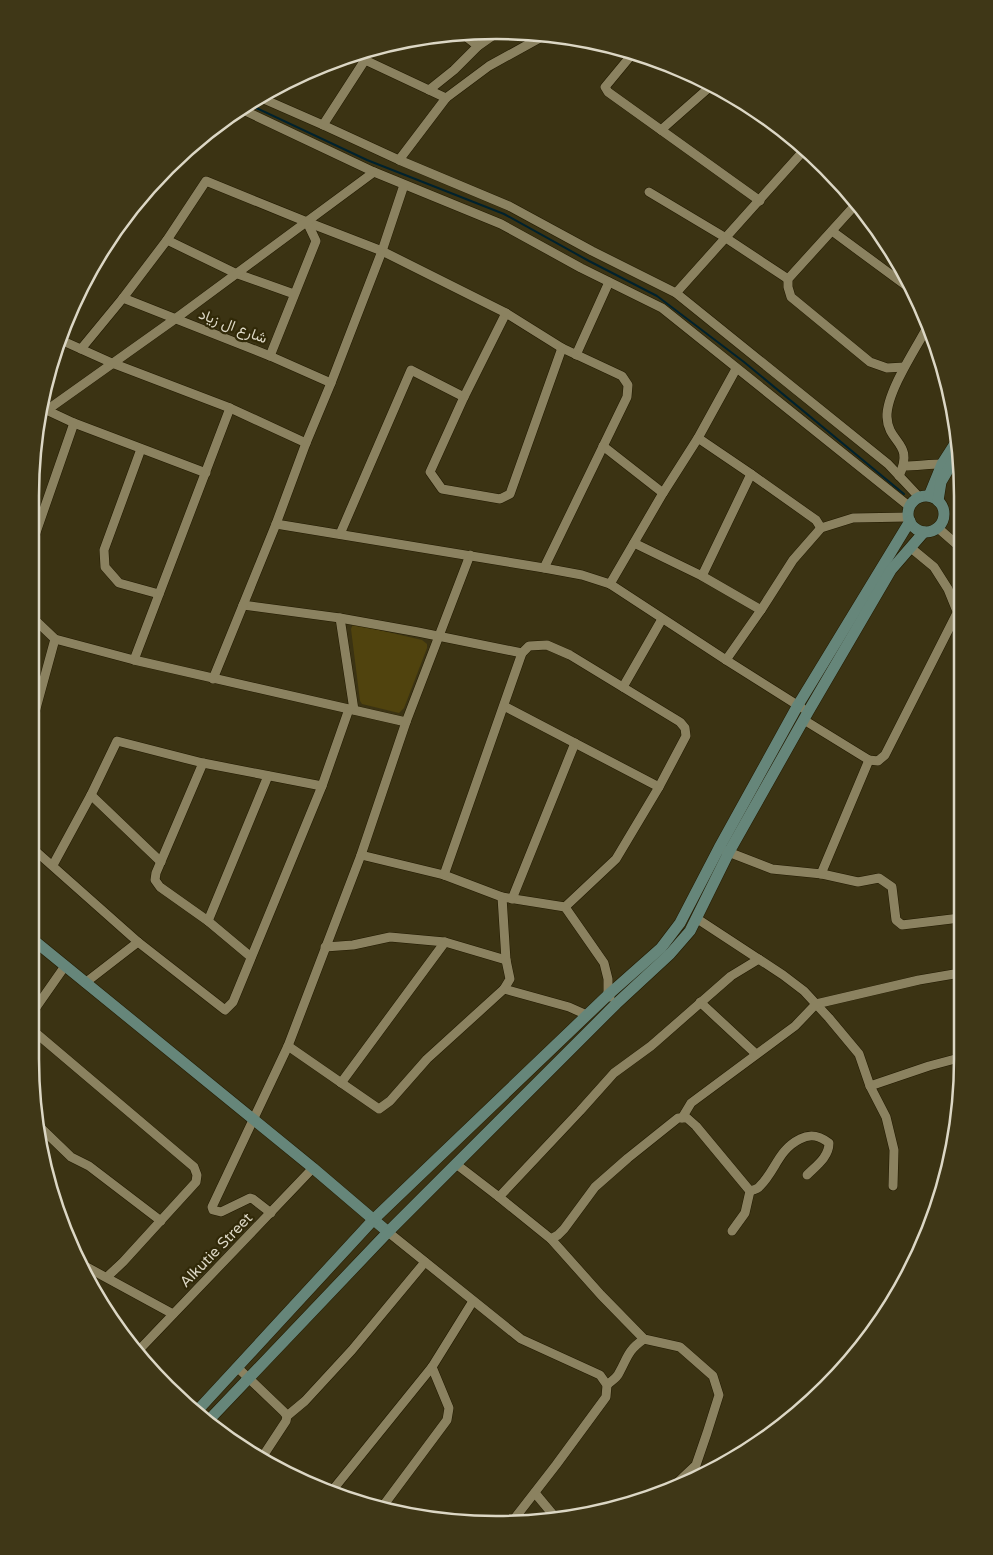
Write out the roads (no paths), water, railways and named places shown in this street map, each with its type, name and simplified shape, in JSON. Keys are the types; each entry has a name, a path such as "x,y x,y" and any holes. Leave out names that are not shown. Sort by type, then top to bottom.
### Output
{"main road":[{"path":"928,498 942,464 951,450"},
{"path":"212,1417 388,1232 616,1004 670,954 690,931 724,850 798,705 909,515 912,503 928,498 953,463"},
{"path":"909,515 916,529 924,532 934,531 938,528 943,521 943,507 928,498"},
{"path":"200,1407 374,1219 608,995 661,948 680,923 806,716 891,570 924,532"},
{"path":"39,945 313,1168 388,1232"}],"street":[{"path":"429,90 488,39"},
{"path":"470,40 478,46"},
{"path":"399,160 446,98 489,66 532,41"},
{"path":"629,58 608,82 606,87 608,92 760,201"},
{"path":"323,125 366,60 446,98"},
{"path":"661,130 706,90"},
{"path":"267,101 399,160 509,206 592,251 676,293 928,498"},
{"path":"248,113 374,172 501,224 662,308 909,515"},
{"path":"676,293 800,154"},
{"path":"48,408 176,319 374,172"},
{"path":"81,349 167,240 206,181 382,251 506,313 562,348 622,376 628,385 626,397 604,446 544,568"},
{"path":"214,678 382,251 404,185"},
{"path":"649,192 726,238 788,279"},
{"path":"853,209 788,279 791,297 870,362 887,368 904,367"},
{"path":"270,356 316,241 307,222"},
{"path":"832,231 900,281"},
{"path":"167,240 235,274 294,294"},
{"path":"576,355 609,282"},
{"name":"شارع ال زياد","path":"123,298 270,356 331,383"},
{"path":"506,313 464,397 430,472 442,489 500,499 510,494 562,348"},
{"path":"900,476 905,461 903,448 890,432 887,412 904,367 924,333"},
{"path":"66,342 112,363 230,408 306,442"},
{"path":"610,584 663,493 698,438 736,369"},
{"path":"340,534 411,370 464,397"},
{"path":"134,660 230,408"},
{"path":"47,413 206,474"},
{"path":"39,516 74,423"},
{"path":"698,438 816,520 821,528"},
{"path":"604,446 663,493"},
{"path":"142,449 104,550 105,567 118,583 159,594"},
{"path":"904,466 942,464"},
{"path":"702,576 752,474"},
{"path":"726,660 793,560 821,528 853,518 909,515"},
{"path":"276,524 544,568 582,575 610,584 798,705 806,716 869,760 878,761 885,755 954,626"},
{"path":"938,528 954,543"},
{"path":"634,543 702,576 761,610"},
{"path":"911,548 934,567 948,589 954,604"},
{"path":"271,1213 250,1198 221,1212 212,1208 288,1046 361,855 406,722 470,555"},
{"path":"243,605 340,618 522,653"},
{"path":"39,853 138,942 225,1010 233,1002 352,709 340,618"},
{"path":"623,687 662,619"},
{"path":"39,624 54,639 134,660 406,722"},
{"path":"39,692 54,639"},
{"path":"444,875 522,653 529,646 547,645 570,655 680,722 685,728 686,736 660,787 616,859 565,907"},
{"path":"504,706 660,787"},
{"path":"53,866 117,741 203,763 322,786"},
{"path":"512,899 575,743"},
{"path":"821,874 869,760"},
{"path":"203,763 156,873 155,880 160,887 208,921 251,957"},
{"path":"208,921 268,776"},
{"path":"91,795 161,862"},
{"path":"724,850 772,868 821,874 858,882 879,878 892,887 896,920 902,925 954,919"},
{"path":"361,855 444,875 512,899 565,907 604,963 608,979 608,995 616,1004"},
{"path":"288,1046 379,1109 390,1101 427,1059 504,989 510,979 506,960 502,896"},
{"path":"696,918 804,991 859,1054 870,1086 886,1117 894,1150 893,1186"},
{"path":"325,947 353,945 390,937 444,942 506,960"},
{"path":"85,983 138,942"},
{"path":"341,1083 444,942"},
{"path":"498,1197 614,1073 651,1046 731,976 759,959"},
{"path":"39,1003 65,966"},
{"path":"682,1118 691,1103 795,1026 816,1004 919,980 954,974"},
{"path":"504,989 569,1007 587,1015"},
{"path":"700,1002 756,1054"},
{"path":"39,1036 194,1167 197,1175 196,1182 107,1278"},
{"path":"870,1086 954,1059"},
{"path":"550,1238 558,1235 564,1229 595,1187 678,1118 687,1118 696,1126 750,1191"},
{"path":"45,1132 67,1153 89,1166 160,1221"},
{"path":"750,1191 759,1188 781,1154 792,1143 804,1137 815,1135 829,1143 829,1150 821,1162 807,1175"},
{"path":"456,1164 550,1238 601,1295 644,1339 680,1347 713,1376 719,1395 696,1464 685,1475"},
{"name":"Alkutie Street","path":"142,1347 313,1168"},
{"path":"732,1231 745,1212 750,1191"},
{"path":"388,1232 521,1339 600,1375 607,1385 606,1397 517,1515"},
{"path":"265,1453 286,1421 287,1416 305,1401 352,1350 425,1262"},
{"path":"91,1270 173,1314"},
{"path":"335,1487 432,1367 473,1301"},
{"path":"607,1385 618,1375 627,1354 644,1339"},
{"path":"386,1503 447,1420 449,1408 432,1367"},
{"path":"238,1368 287,1416"},
{"path":"534,1493 551,1512"}],"waterway":[{"path":"256,108 367,160 504,214 657,296 744,362 904,494"}]}
